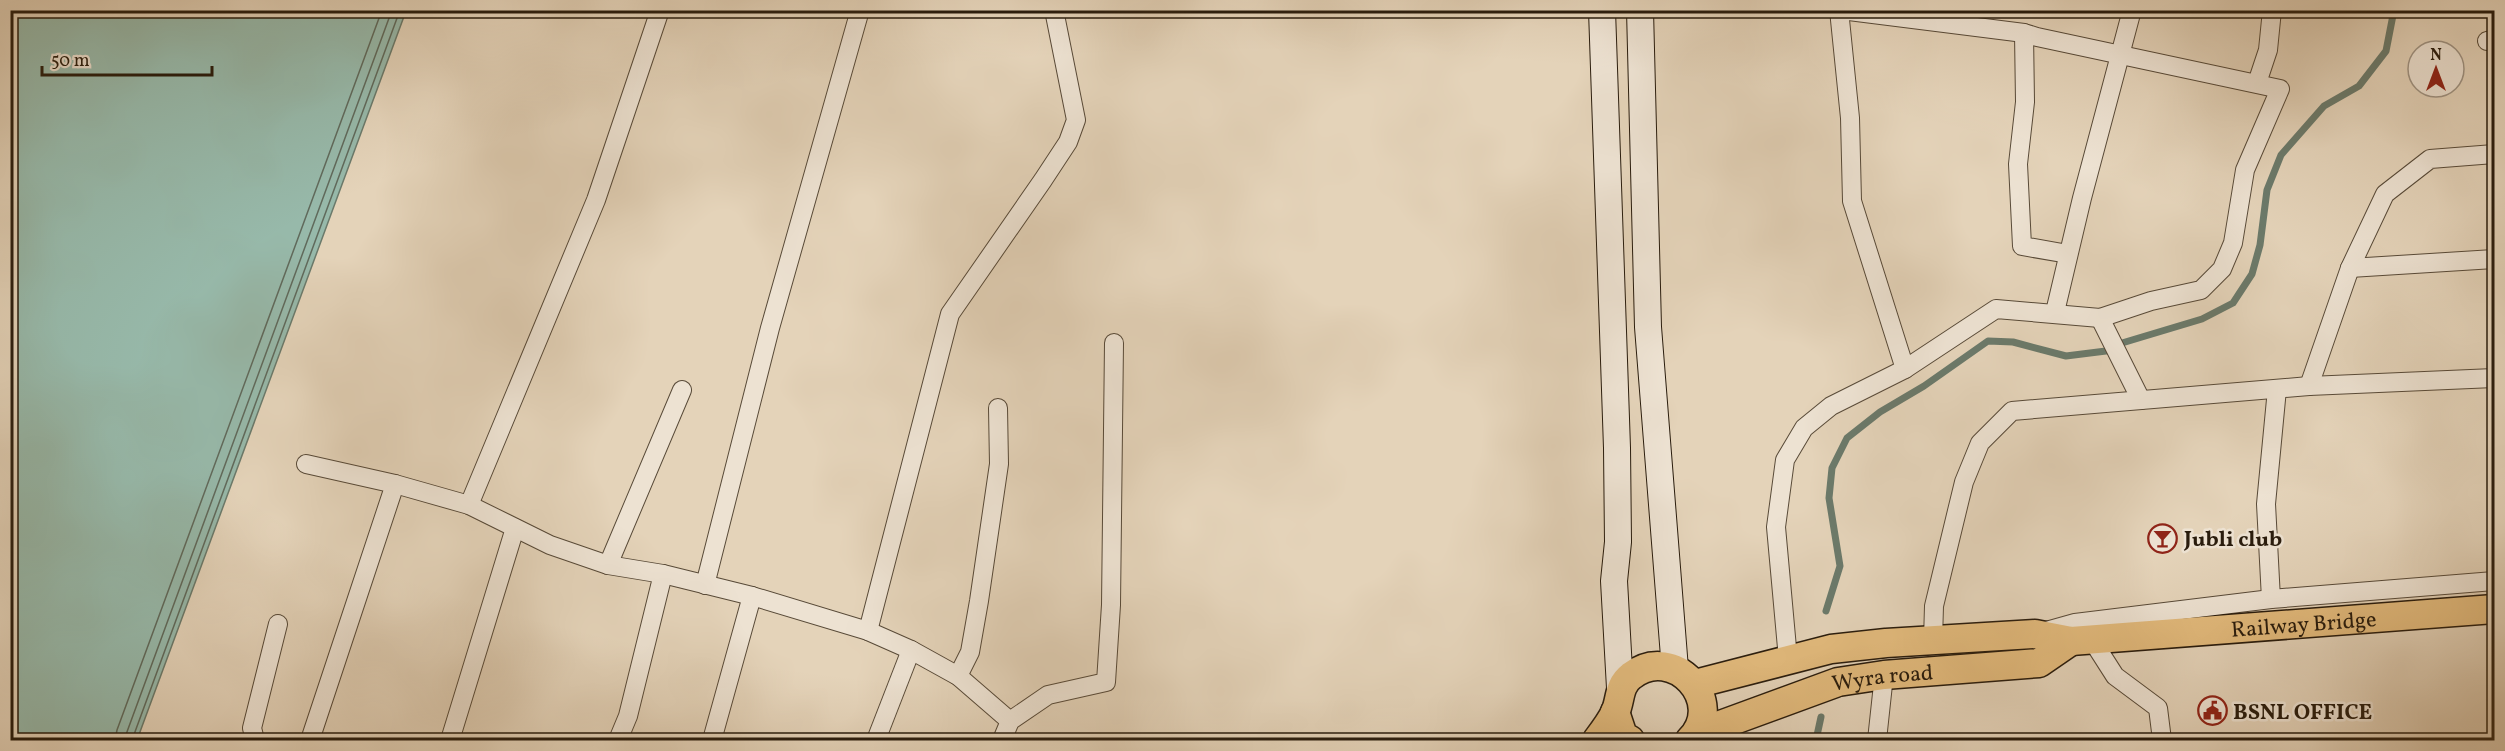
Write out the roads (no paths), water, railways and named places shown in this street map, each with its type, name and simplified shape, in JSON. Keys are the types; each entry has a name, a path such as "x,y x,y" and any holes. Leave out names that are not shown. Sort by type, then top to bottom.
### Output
{"main road":[{"name":"Railway Bridge","path":"2092,640 2494,609"},
{"name":"Wyra road","path":"1597,741 1631,676 1644,669 1660,666 1685,676 1788,659 1831,649 1934,640 2035,634 2092,640"},
{"name":"Wyra road","path":"1693,737 1838,682 1884,675 2040,663 2092,640"},
{"name":"Wyra road","path":"1685,676 1702,700 1703,717 1693,737"},
{"path":"1618,700 1623,736 1630,741"}],"street":[{"path":"470,505 596,200 660,10"},
{"path":"705,585 770,328 860,10"},
{"path":"868,631 950,314 1068,142 1076,120 1054,10"},
{"path":"1602,10 1617,448 1618,542 1614,581 1618,700"},
{"path":"1640,10 1648,327 1685,676"},
{"path":"1788,659 1776,527 1785,460 1804,428 1831,406 1905,369 1996,309 2055,312 2103,324 2151,301 2201,290 2222,269 2233,243 2245,170 2280,89 2024,33 1840,10 1850,118 1852,201 1905,369"},
{"path":"2055,312 2132,10"},
{"path":"2257,83 2268,50 2272,10"},
{"path":"2024,33 2025,102 2018,164 2022,246 2068,254"},
{"path":"2309,386 2350,268 2385,194 2430,159 2494,154"},
{"path":"2350,268 2494,259"},
{"path":"2103,324 2141,400"},
{"path":"1002,741 1010,720 1048,695 1106,682 1111,605 1114,343"},
{"path":"1934,640 1934,606 1964,482 1980,443 2012,411 2309,386 2494,378"},
{"path":"2271,599 2266,504 2277,389"},
{"path":"608,565 682,390"},
{"path":"958,676 969,652 979,601 999,464 998,408"},
{"path":"306,464 395,484 470,505 550,545 608,565 663,574 752,596 868,631 958,676 1010,720"},
{"path":"310,741 395,484"},
{"path":"450,741 515,528"},
{"path":"618,741 628,716 663,574"},
{"path":"2035,634 2075,623 2271,599 2494,581"},
{"path":"712,741 752,596"},
{"path":"255,741 252,728 278,624"},
{"path":"2092,640 2115,676 2158,708 2162,741"},
{"path":"876,741 910,650"},
{"path":"1876,741 1884,675"}],"water":[{"path":"10,11 406,11 137,740 11,740"}],"waterway":[{"path":"1826,611 1840,566 1829,498 1832,468 1847,438 1880,412 1924,386 1988,341 2013,342 2066,356 2106,351 2122,343 2202,319 2233,303 2252,274 2260,245 2267,190 2281,155 2324,106 2359,86 2386,51 2394,10"},
{"path":"1816,740 1821,717"}],"place":[{"name":"Jubli club","path":"2163,538"},
{"name":"BSNL OFFICE","path":"2212,711"}]}
